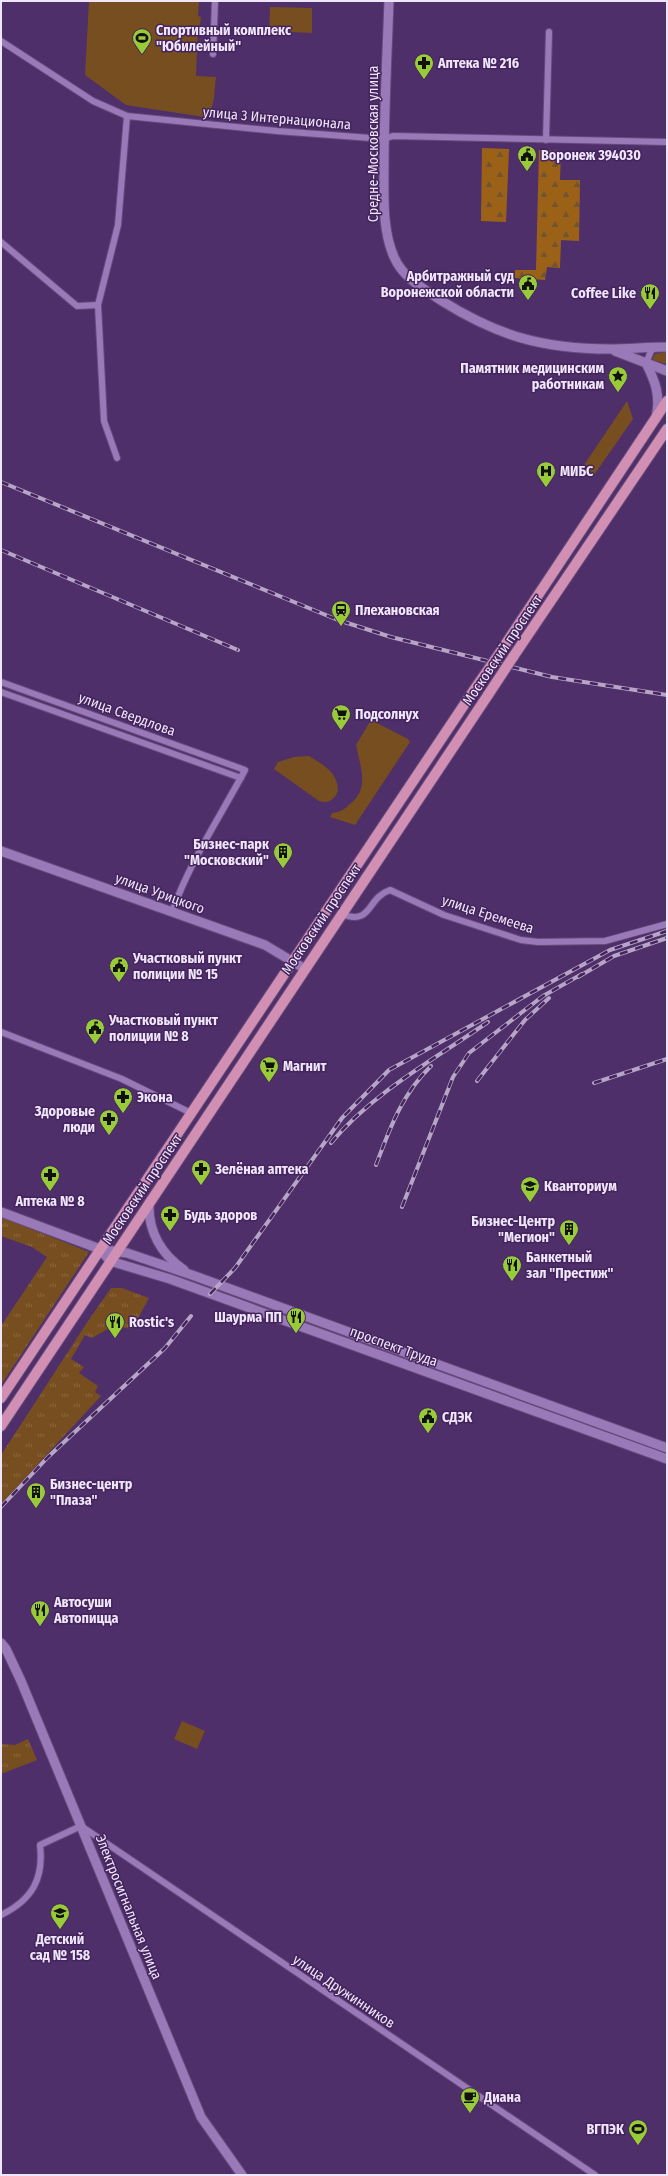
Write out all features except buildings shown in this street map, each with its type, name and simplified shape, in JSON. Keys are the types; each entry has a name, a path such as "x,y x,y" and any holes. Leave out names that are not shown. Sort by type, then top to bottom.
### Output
{"main road":[{"name":"Московский проспект","path":"1,1398 667,401"},
{"name":"Московский проспект","path":"1,1426 341,914 667,429"}],"street":[{"path":"213,54 215,1"},
{"name":"Средне-Московская улица","path":"389,1 384,139 384,183 388,239 401,271 420,288 466,316 496,331 539,344 610,349 667,347"},
{"path":"546,140 549,32"},
{"name":"улица 3 Интернационала","path":"1,41 93,101 127,116 277,131 384,139 393,136 667,142"},
{"path":"117,458 104,421 98,305 118,225 127,116"},
{"path":"1,242 77,306 98,305"},
{"path":"656,347 651,351 646,363 657,386 659,404 656,418"},
{"name":"Средне-Московская улица","path":"610,349 667,370"},
{"name":"улица Свердлова","path":"1,682 245,770 241,778 1,692"},
{"path":"172,912 178,894 205,839 241,778"},
{"name":"улица Урицкого","path":"1,851 266,945 305,969"},
{"name":"улица Еремеева","path":"341,914 358,917 366,913 380,893 390,890 444,915 522,940 538,942 605,941 667,924"},
{"path":"1,1032 122,1079 191,1113"},
{"path":"149,1203 148,1214 154,1236 173,1261 192,1275"},
{"path":"1,1212 100,1249 110,1261"},
{"name":"проспект Труда","path":"100,1249 127,1253 192,1275 667,1448"},
{"name":"проспект Труда","path":"110,1261 170,1279 667,1459"},
{"path":"632,1446 636,1437"},
{"name":"Электросигнальная улица","path":"1,1643 21,1681 201,2117 242,2175"},
{"path":"1,1915 28,1896 39,1878 42,1860 40,1845 81,1826"},
{"name":"улица Дружинников","path":"81,1826 594,2175"}],"green space":[{"name":"Спортивный комплекс \"Юбилейный\"","path":"89,1 199,1 198,16 201,17 200,25 198,26 196,76 216,77 213,105 208,114 204,117 126,105 85,75"},
{"path":"270,7 312,8 312,33 269,31"},
{"path":"482,148 509,149 506,222 481,221"},
{"path":"539,150 561,151 560,180 580,180 579,241 561,240 560,268 547,267 545,280 515,278 515,270 536,270"},
{"path":"667,352 667,364 652,360 655,354"},
{"path":"627,401 633,419 594,475 582,468"},
{"path":"371,720 408,739 410,742 355,825 330,817 332,813 347,807 357,797 360,791 362,776 356,745"},
{"path":"309,756 333,774 338,791 335,797 328,802 319,801 274,769 278,762 294,757"},
{"path":"1,1217 89,1252 1,1385 1,1326 47,1257 32,1247 1,1236"},
{"path":"111,1288 122,1288 149,1298 132,1329 113,1326 92,1338 85,1335 71,1359 84,1367 79,1373 98,1386 95,1392 101,1396 1,1504 1,1455"},
{"path":"182,1721 205,1731 197,1749 174,1739"},
{"path":"28,1739 37,1760 1,1774 1,1744 15,1745"}],"railway":[{"path":"1,482 338,620 391,637 552,677 667,695"},
{"path":"1,550 238,650"},
{"path":"210,1294 235,1268 342,1118 389,1070 610,950 667,931"},
{"path":"578,977 614,956 667,938"},
{"path":"402,1207 453,1077 469,1053 543,996 582,974"},
{"path":"477,1081 525,1020 549,998"},
{"path":"331,1143 347,1125 385,1092 488,1022"},
{"path":"594,1083 667,1059"},
{"path":"376,1165 398,1112 412,1088 431,1066"},
{"path":"1,1507 48,1457 165,1348 191,1316"}],"place":[{"name":"Спортивный комплекс \"Юбилейный\"","path":"142,55"},
{"name":"Аптека № 216","path":"424,80"},
{"name":"Воронеж 394030","path":"527,172"},
{"name":"Арбитражный суд Воронежской области","path":"528,301"},
{"name":"Coffee Like","path":"650,310"},
{"name":"Памятник медицинским работникам","path":"618,393"},
{"name":"МИБС","path":"546,488"},
{"name":"Плехановская","path":"341,627"},
{"name":"Подсолнух","path":"341,731"},
{"name":"Бизнес-парк \"Московский\"","path":"283,869"},
{"name":"Участковый пункт полиции № 15","path":"119,983"},
{"name":"Участковый пункт полиции № 8","path":"95,1045"},
{"name":"Магнит","path":"269,1083"},
{"name":"Экона","path":"123,1114"},
{"name":"Здоровые люди","path":"109,1136"},
{"name":"Зелёная аптека","path":"201,1186"},
{"name":"Аптека № 8","path":"50,1192"},
{"name":"Кванториум","path":"530,1203"},
{"name":"Будь здоров","path":"170,1232"},
{"name":"Бизнес-Центр \"Мегион\"","path":"569,1246"},
{"name":"Банкетный зал \"Престиж\"","path":"512,1282"},
{"name":"Шаурма ПП","path":"296,1334"},
{"name":"Rostic's","path":"115,1339"},
{"name":"СДЭК","path":"428,1434"},
{"name":"Бизнес-центр \"Плаза\"","path":"36,1509"},
{"name":"Автосуши Автопицца","path":"40,1627"},
{"name":"Детский сад № 158","path":"60,1930"},
{"name":"Диана","path":"470,2114"},
{"name":"ВГПЭК","path":"638,2146"}]}
